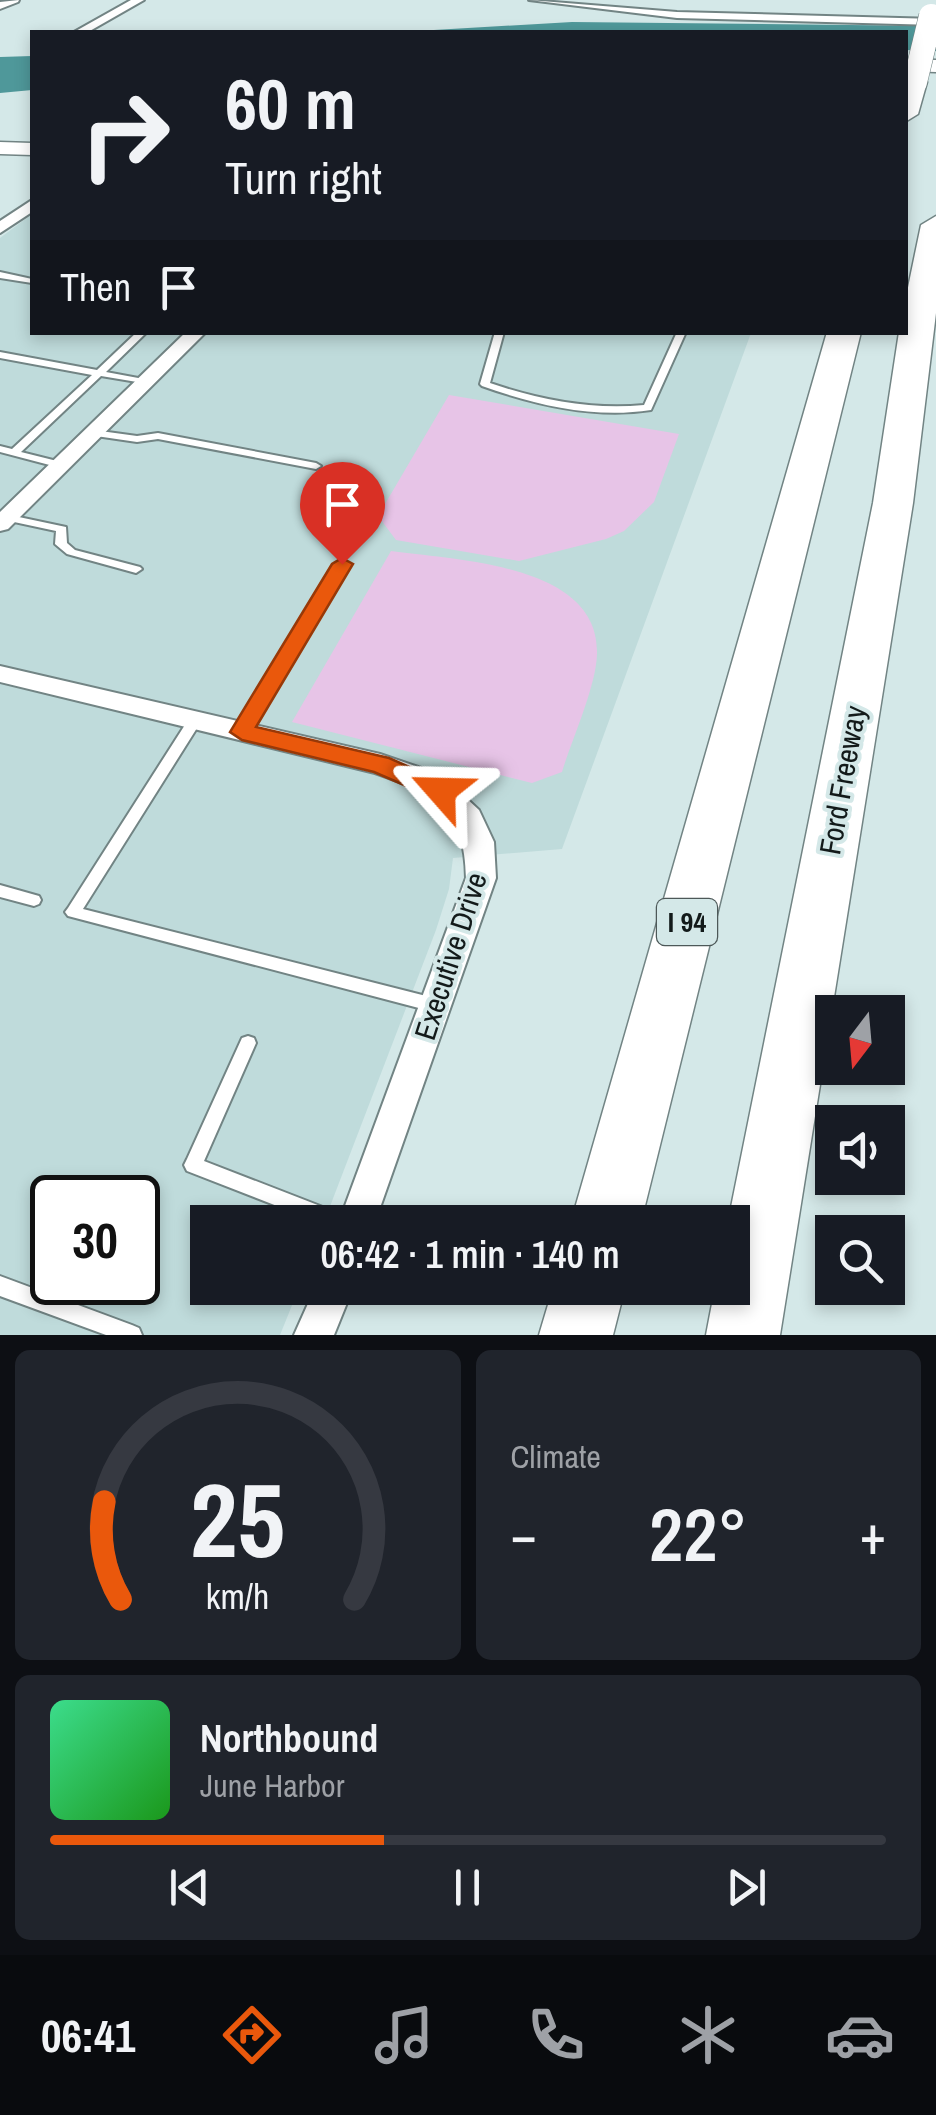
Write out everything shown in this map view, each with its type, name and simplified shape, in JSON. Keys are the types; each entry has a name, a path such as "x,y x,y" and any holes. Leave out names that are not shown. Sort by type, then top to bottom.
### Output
{"highway":[{"path":"910,74 934,13"},
{"name":"Ford Freeway","path":"743,1335 893,503 907,378 936,225"},
{"path":"812,454 819,335"},
{"name":"I 94","path":"611,1205 843,335"},
{"path":"893,503 936,384"},
{"path":"576,1335 584,1305"}],"street":[{"path":"0,6 14,0"},
{"path":"84,30 140,0"},
{"path":"534,0 934,13"},
{"path":"910,74 936,66"},
{"path":"0,148 30,149"},
{"path":"0,228 30,206"},
{"path":"2,519 194,335"},
{"name":"Executive Drive","path":"0,674 417,777 441,791 469,818 480,842 480,878 363,1205"},
{"path":"314,1335 327,1305"}],"lane":[{"path":"0,275 30,281"},
{"path":"15,452 140,335"},
{"path":"499,335 485,384 513,395 617,412 648,408 681,335"},
{"path":"0,355 146,382"},
{"path":"94,434 137,440 158,436 316,466"},
{"path":"0,449 60,466"},
{"path":"2,519 62,529 61,544 71,552 136,569"},
{"path":"242,732 342,564"},
{"path":"196,720 74,912 436,1006"},
{"path":"0,890 34,900"},
{"path":"248,1042 193,1165 296,1205"},
{"path":"0,1286 132,1335"}],"shaded area":[{"path":"30,216 30,335 750,335 562,849 453,858 449,889 436,930 331,1205 190,1205 190,1305 292,1305 280,1335 0,1335 0,238"},
{"path":"449,395 679,434 654,502 624,531 606,539 519,561 396,540 378,516"},
{"path":"391,551 518,572 549,584 575,601 592,624 597,654 588,697 562,772 532,783 292,722"}],"water":[{"path":"572,22 936,26 936,51 908,50 908,30 434,30"},
{"path":"30,56 30,90 0,93 0,57"}],"route":[{"path":"342,564 242,732 380,764 417,777 441,791"}]}
